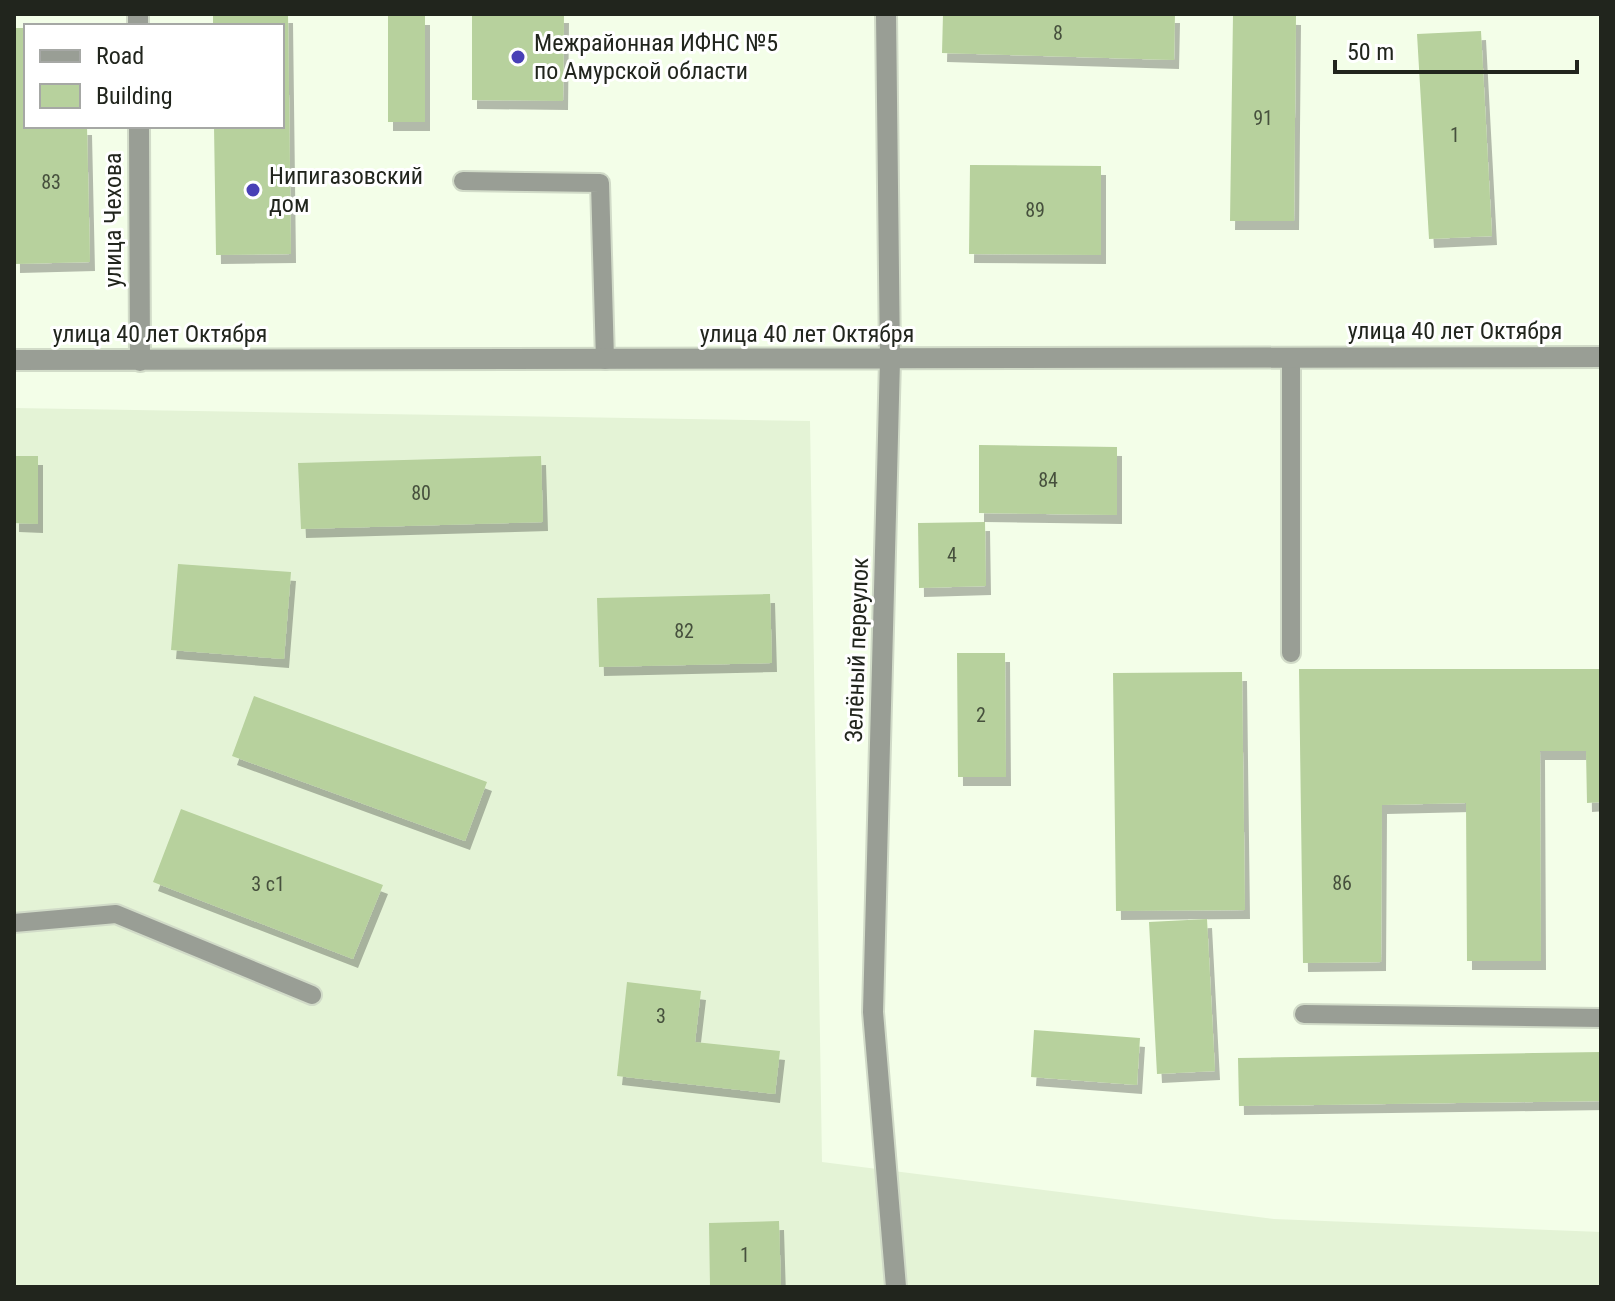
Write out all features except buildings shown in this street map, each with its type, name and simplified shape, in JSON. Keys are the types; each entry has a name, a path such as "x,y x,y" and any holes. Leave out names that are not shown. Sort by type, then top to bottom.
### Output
{"street":[{"name":"Зелёный переулок","path":"886,14 890,360 873,1012 896,1287"},
{"name":"улица Чехова","path":"139,128 140,361"},
{"name":"улица 40 лет Октября","path":"14,360 1601,357"}],"lane":[{"path":"463,181 600,183 605,360"},
{"path":"1291,358 1291,653"},
{"path":"14,923 116,914 312,995"},
{"path":"1304,1014 1601,1018"}],"shaded area":[{"path":"14,408 810,421 822,1162 1274,1219 1601,1232 1601,1287 14,1287"}],"place":[{"name":"Межрайонная ИФНС №5 по Амурской области","path":"518,57"},
{"name":"Нипигазовский дом","path":"253,190"}]}
